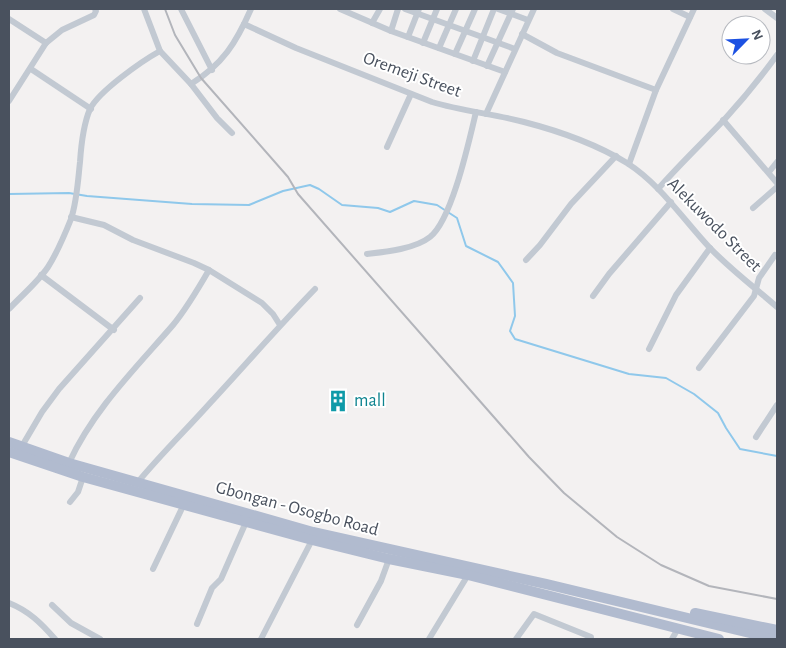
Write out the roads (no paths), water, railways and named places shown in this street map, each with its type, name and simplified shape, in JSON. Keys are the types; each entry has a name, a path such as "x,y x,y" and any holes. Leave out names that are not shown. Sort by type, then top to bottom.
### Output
{"main road":[{"name":"Gbongan - Osogbo Road","path":"9,442 22,446 83,477 246,522 388,559 580,599"},
{"name":"Gbongan - Osogbo Road","path":"9,452 69,463 313,532 466,566 580,599"},
{"path":"580,599 627,599 777,630"},
{"path":"580,599 600,614 674,636 704,639"},
{"path":"580,599 719,639"},
{"path":"580,599 775,639"}],"street":[{"path":"9,101 46,43 62,30 94,14 95,9"},
{"path":"144,9 160,51 191,84 217,118 232,133"},
{"path":"181,9 212,70"},
{"path":"191,84 212,70 227,55 251,9"},
{"path":"340,9 391,31 505,72"},
{"path":"355,16 358,9"},
{"path":"372,23 380,9"},
{"path":"391,31 398,9"},
{"path":"405,9 418,11 432,20 449,24 465,32 482,36 515,49"},
{"path":"424,43 437,9"},
{"path":"439,48 456,9"},
{"path":"455,54 475,9"},
{"path":"473,61 482,36 496,9 512,11 528,20"},
{"path":"486,114 534,9"},
{"path":"673,9 690,17"},
{"path":"628,164 656,90 694,9"},
{"path":"765,9 777,18"},
{"path":"408,37 418,11"},
{"path":"488,66 512,11"},
{"path":"9,19 46,43"},
{"name":"Oremeji Street","path":"244,24 296,48 411,94 454,108 525,122 596,146 628,164"},
{"path":"522,34 574,60 656,90"},
{"path":"9,309 48,267 71,217 90,109 124,75 160,51"},
{"path":"658,189 758,81 777,55"},
{"path":"31,68 90,109"},
{"path":"387,146 411,94"},
{"path":"367,254 421,243 431,236 448,210 476,112"},
{"path":"723,120 777,182"},
{"path":"526,260 540,245 571,204 616,156"},
{"path":"769,172 777,162"},
{"name":"Alekuwodo Street","path":"628,164 671,202 710,248 777,307"},
{"path":"753,208 777,187"},
{"path":"594,296 609,274 671,202"},
{"path":"71,217 104,225 132,240 209,270 262,303 273,314 280,325"},
{"path":"648,348 676,295 710,248"},
{"path":"699,368 754,296 759,278 775,255"},
{"path":"69,463 78,442 130,374 174,324 191,301 209,270"},
{"path":"41,275 114,330"},
{"path":"138,482 162,453 315,289"},
{"path":"22,446 42,412 59,389 114,330 140,298"},
{"path":"756,436 769,420 777,405"},
{"path":"70,502 78,492 83,477"},
{"path":"154,570 184,504"},
{"path":"197,624 212,588 221,579 246,522"},
{"path":"261,639 312,540"},
{"path":"357,625 381,581 388,559"},
{"path":"429,639 468,575"},
{"path":"9,603 32,615 55,639"},
{"path":"52,605 71,623 100,639"},
{"path":"516,639 534,614 592,639"}],"waterway":[{"path":"9,194 69,193 192,204 249,205 283,191 310,185 342,205 378,208 390,212 414,201 437,205 457,218 466,246 498,262 513,283 515,316 510,331 515,339 629,374 666,378 694,394 718,413 740,449 777,456"}],"railway":[{"path":"165,9 175,35 201,78 288,177 298,194 529,457 564,493 617,537 661,565 709,586 777,599"}],"place":[{"name":"mall","path":"338,401"}]}
